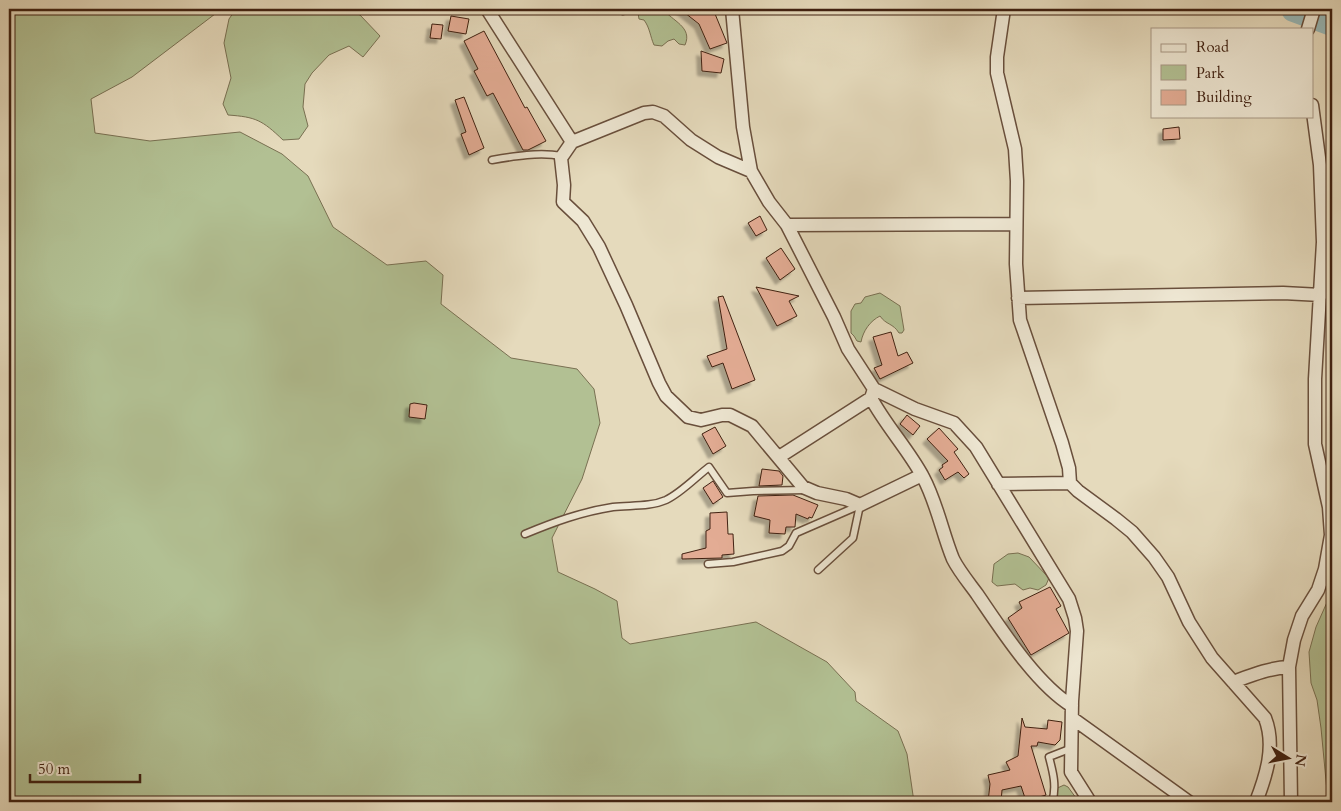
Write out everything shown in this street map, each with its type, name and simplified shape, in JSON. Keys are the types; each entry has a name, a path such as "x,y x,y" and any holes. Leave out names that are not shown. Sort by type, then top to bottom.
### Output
{"street":[{"path":"487,9 572,142"},
{"path":"732,9 743,127 751,171 769,202 787,225 883,419 900,440 922,475 931,493 954,561 1036,675 1072,712 1189,802"},
{"path":"1004,9 997,58 997,73 1015,149 1020,320 1062,443 1069,468 1070,483 1132,532 1154,557 1168,577 1199,638 1212,658 1265,718 1269,727 1269,760 1256,802"},
{"path":"1308,28 1314,9"},
{"path":"751,171 718,158 691,140 664,116 653,112 572,142 558,155 564,185 563,202 583,221 599,247 666,396 688,416 701,420 722,414 730,415 752,426 803,487 860,505 922,475"},
{"path":"1291,802 1289,667 1294,640 1302,616 1318,590 1325,569 1331,536 1328,507 1315,444 1315,379 1323,242 1321,191 1313,118"},
{"path":"787,225 1016,224"},
{"path":"1018,298 1273,293 1321,294"},
{"path":"779,457 872,394"},
{"path":"872,394 954,423 976,447 1069,599 1076,618 1077,631 1072,712 1071,772 1090,802"},
{"path":"998,484 1070,483"},
{"path":"1233,682 1277,667 1289,667"}],"lane":[{"path":"492,160 516,156 558,155"},
{"path":"525,534 562,518 582,513 665,501 676,495 692,479 709,467 727,493 809,490"},
{"path":"708,564 733,562 782,551 786,549 796,533 860,505"},
{"path":"818,570 853,538 860,505"},
{"path":"1052,802 1053,774 1048,756 1072,748"}],"green space":[{"path":"9,9 217,9 215,14 132,77 91,99 95,133 150,141 240,132 282,154 308,176 333,227 387,265 426,261 443,275 441,304 511,358 577,369 594,389 600,423 582,479 552,538 558,572 617,601 622,638 630,644 756,622 827,662 855,692 856,701 898,731 907,754 914,802 9,802"},
{"path":"236,9 345,9 360,15 380,36 363,57 349,46 329,55 312,73 305,84 303,107 308,126 299,139 283,140 258,121 228,115 223,104 231,78 224,43 229,19"},
{"path":"640,9 663,9 684,29 687,39 685,45 679,44 674,39 662,46 654,45 646,23 644,20 639,19 638,13"},
{"path":"880,293 900,306 904,330 902,333 899,333 880,316 868,327 863,334 861,342 857,341 851,333 851,311 855,304 861,303 865,297"},
{"path":"1018,553 1029,557 1049,578 1046,585 1038,590 1030,588 1023,590 1015,584 997,586 992,582 994,564 1008,554"},
{"path":"1332,591 1332,802 1327,802 1321,728 1317,700 1311,683 1309,652 1316,627"},
{"path":"1064,785 1068,787 1079,802 1045,802 1050,797 1051,791"}],"building":[{"path":"680,9 713,9 727,43 710,49 699,24"},
{"path":"451,16 469,19 466,34 448,31"},
{"path":"432,24 443,25 441,39 430,38"},
{"path":"484,31 525,108 527,107 546,141 528,150 523,150 493,93 487,96 474,71 478,69 464,41"},
{"path":"701,51 724,59 721,73 702,71"},
{"path":"464,97 484,148 469,155 461,134 466,132 455,100"},
{"path":"1179,127 1180,139 1163,140 1163,129"},
{"path":"760,216 767,230 756,236 748,223"},
{"path":"781,248 795,269 780,280 766,258"},
{"path":"756,287 799,296 789,301 797,316 777,326"},
{"path":"723,296 755,380 732,389 723,363 712,367 707,356 727,349 718,297"},
{"path":"891,332 898,356 907,352 913,363 880,379 874,368 882,365 873,337"},
{"path":"410,404 427,405 425,419 409,417"},
{"path":"907,415 920,426 913,435 900,424"},
{"path":"715,427 726,446 713,454 702,434"},
{"path":"939,428 958,449 954,452 969,474 964,478 958,472 945,480 939,470 948,461 927,439"},
{"path":"762,469 779,471 783,476 782,485 759,486"},
{"path":"713,481 723,497 713,504 703,488"},
{"path":"793,495 818,505 812,518 809,517 808,519 796,514 795,527 786,527 785,534 769,533 770,520 754,516 758,496"},
{"path":"727,512 728,534 733,534 734,554 722,555 722,558 682,559 682,554 706,548 706,531 710,529 710,513"},
{"path":"1050,587 1061,606 1056,609 1069,633 1031,655 1008,618 1022,608 1019,602"},
{"path":"1022,718 1025,727 1047,729 1048,720 1062,722 1060,740 1055,745 1038,742 1037,746 1031,746 1046,795 1026,801 1021,786 1002,790 1001,802 988,802 990,784 988,775 1010,770 1006,762 1018,756"}],"waterway":[{"path":"1294,9 1332,23"}]}
